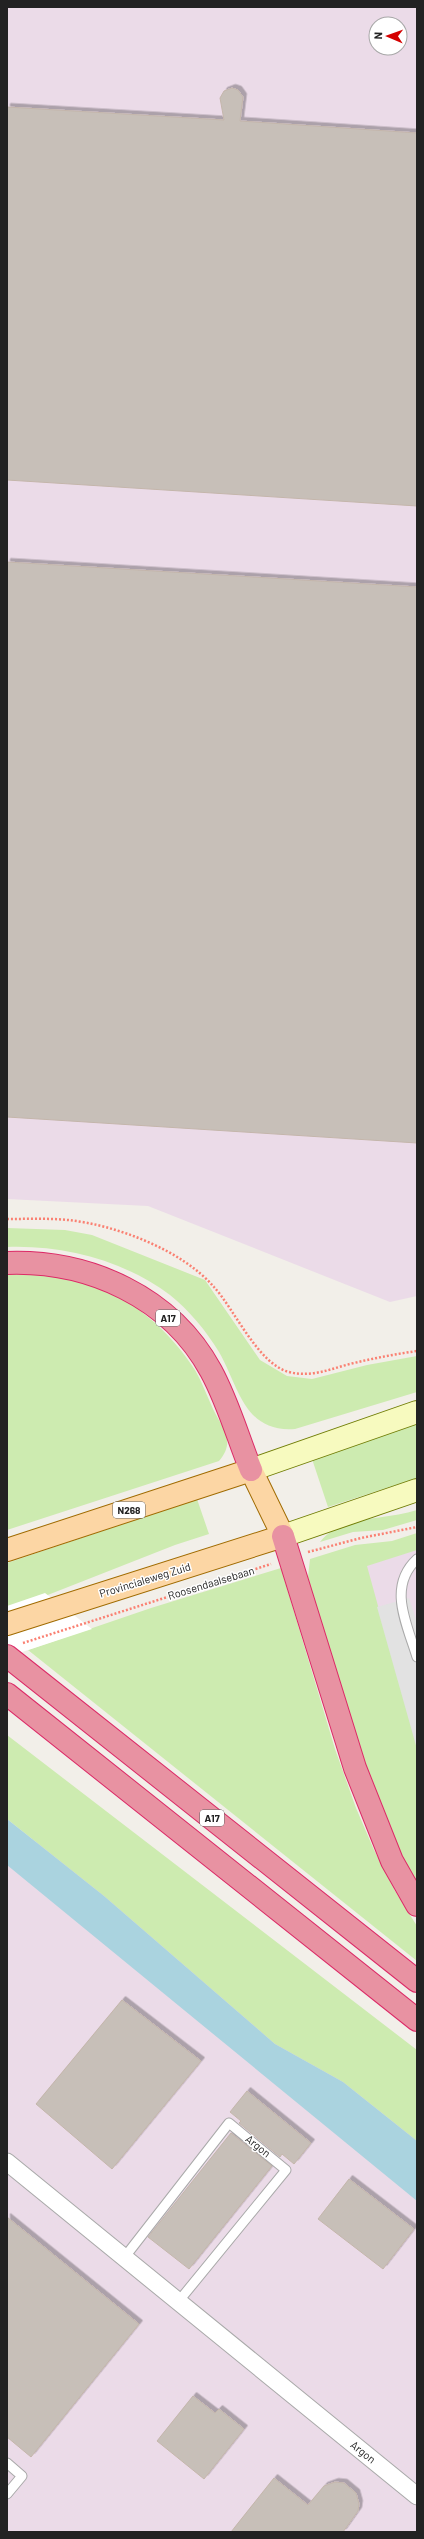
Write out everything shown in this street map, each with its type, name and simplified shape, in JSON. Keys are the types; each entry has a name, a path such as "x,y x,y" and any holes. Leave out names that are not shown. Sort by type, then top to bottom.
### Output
{"highway":[{"name":"A17","path":"7,1264 23,1263 71,1269 102,1278 131,1290 158,1309 185,1334 211,1371 251,1470"},
{"path":"283,1536 355,1768 392,1861 417,1906"},
{"name":"A17","path":"14,1650 417,1981"},
{"path":"7,1694 417,2020"}],"main road":[{"path":"251,1470 283,1536"},
{"name":"N268","path":"7,1550 251,1470"},
{"name":"Provincialeweg Zuid","path":"7,1624 283,1536"}],"street":[{"name":"N268","path":"251,1470 417,1412"},
{"path":"283,1536 417,1490"},
{"name":"Argon","path":"7,2162 417,2496"}],"lane":[{"path":"417,1559 405,1572 400,1599 417,1657"},
{"name":"Argon","path":"124,2258 228,2122 275,2160 286,2170 178,2302"},
{"path":"7,2463 22,2476 7,2494"}],"path":[{"path":"7,1219 68,1220 93,1224 128,1234 164,1250 195,1267 214,1287 265,1357 289,1372 321,1373 347,1364 417,1351"},
{"name":"Roosendaalsebaan","path":"14,1650 84,1623 332,1545 417,1527"}],"shaded area":[{"path":"7,7 417,7 417,1296 390,1302 148,1206 7,1199"},
{"path":"417,1541 417,1801 349,1565"},
{"path":"409,1598 417,1622 417,1749 377,1607"},
{"path":"7,1822 417,2102 417,2532 7,2532"}],"green space":[{"path":"7,1228 65,1230 92,1235 205,1280 260,1360 287,1376 312,1379 367,1365 417,1356 417,1392 295,1429 278,1428 264,1424 254,1416 245,1405 219,1352 209,1337 197,1321 170,1295 133,1272 92,1257 50,1249 7,1247"},
{"path":"7,1272 56,1275 86,1281 118,1296 148,1317 162,1329 195,1370 224,1429 227,1447 219,1461 7,1530"},
{"path":"417,1424 417,1478 328,1507 312,1459"},
{"path":"197,1499 209,1534 175,1545 7,1611 7,1563"},
{"path":"417,1510 417,1520 383,1530 353,1532 320,1542 329,1533 352,1522"},
{"path":"417,1533 417,1550 367,1566 417,1747 417,1884 395,1844 374,1790 314,1602 308,1577 310,1559 355,1545 392,1541"},
{"path":"281,1568 335,1749 356,1808 374,1850 395,1891 417,1926 417,1961 28,1650 151,1608"},
{"path":"7,1735 417,2050 417,2141 343,2082 275,2044 104,1896 7,1819"}],"water":[{"path":"7,1819 104,1896 275,2044 343,2082 417,2141 417,2201 7,1865"}],"pier":[{"path":"45,1593 92,1629 7,1657 7,1606"}],"building":[{"path":"232,88 238,90 243,97 240,121 417,133 417,506 7,480 7,107 224,120 220,98 224,91"},
{"path":"7,562 417,587 417,1143 7,1117"},
{"path":"122,2000 201,2061 112,2169 36,2104"},
{"path":"247,2091 311,2143 294,2164 282,2154 280,2157 239,2123 241,2121 230,2112"},
{"path":"231,2133 272,2166 189,2269 148,2237"},
{"path":"349,2179 414,2229 383,2269 318,2219"},
{"path":"7,2217 139,2324 31,2457 7,2437"},
{"path":"193,2396 215,2413 219,2409 244,2429 204,2479 157,2441"},
{"path":"274,2478 308,2505 324,2486 335,2482 344,2483 356,2493 359,2504 358,2511 343,2532 231,2532"}]}
